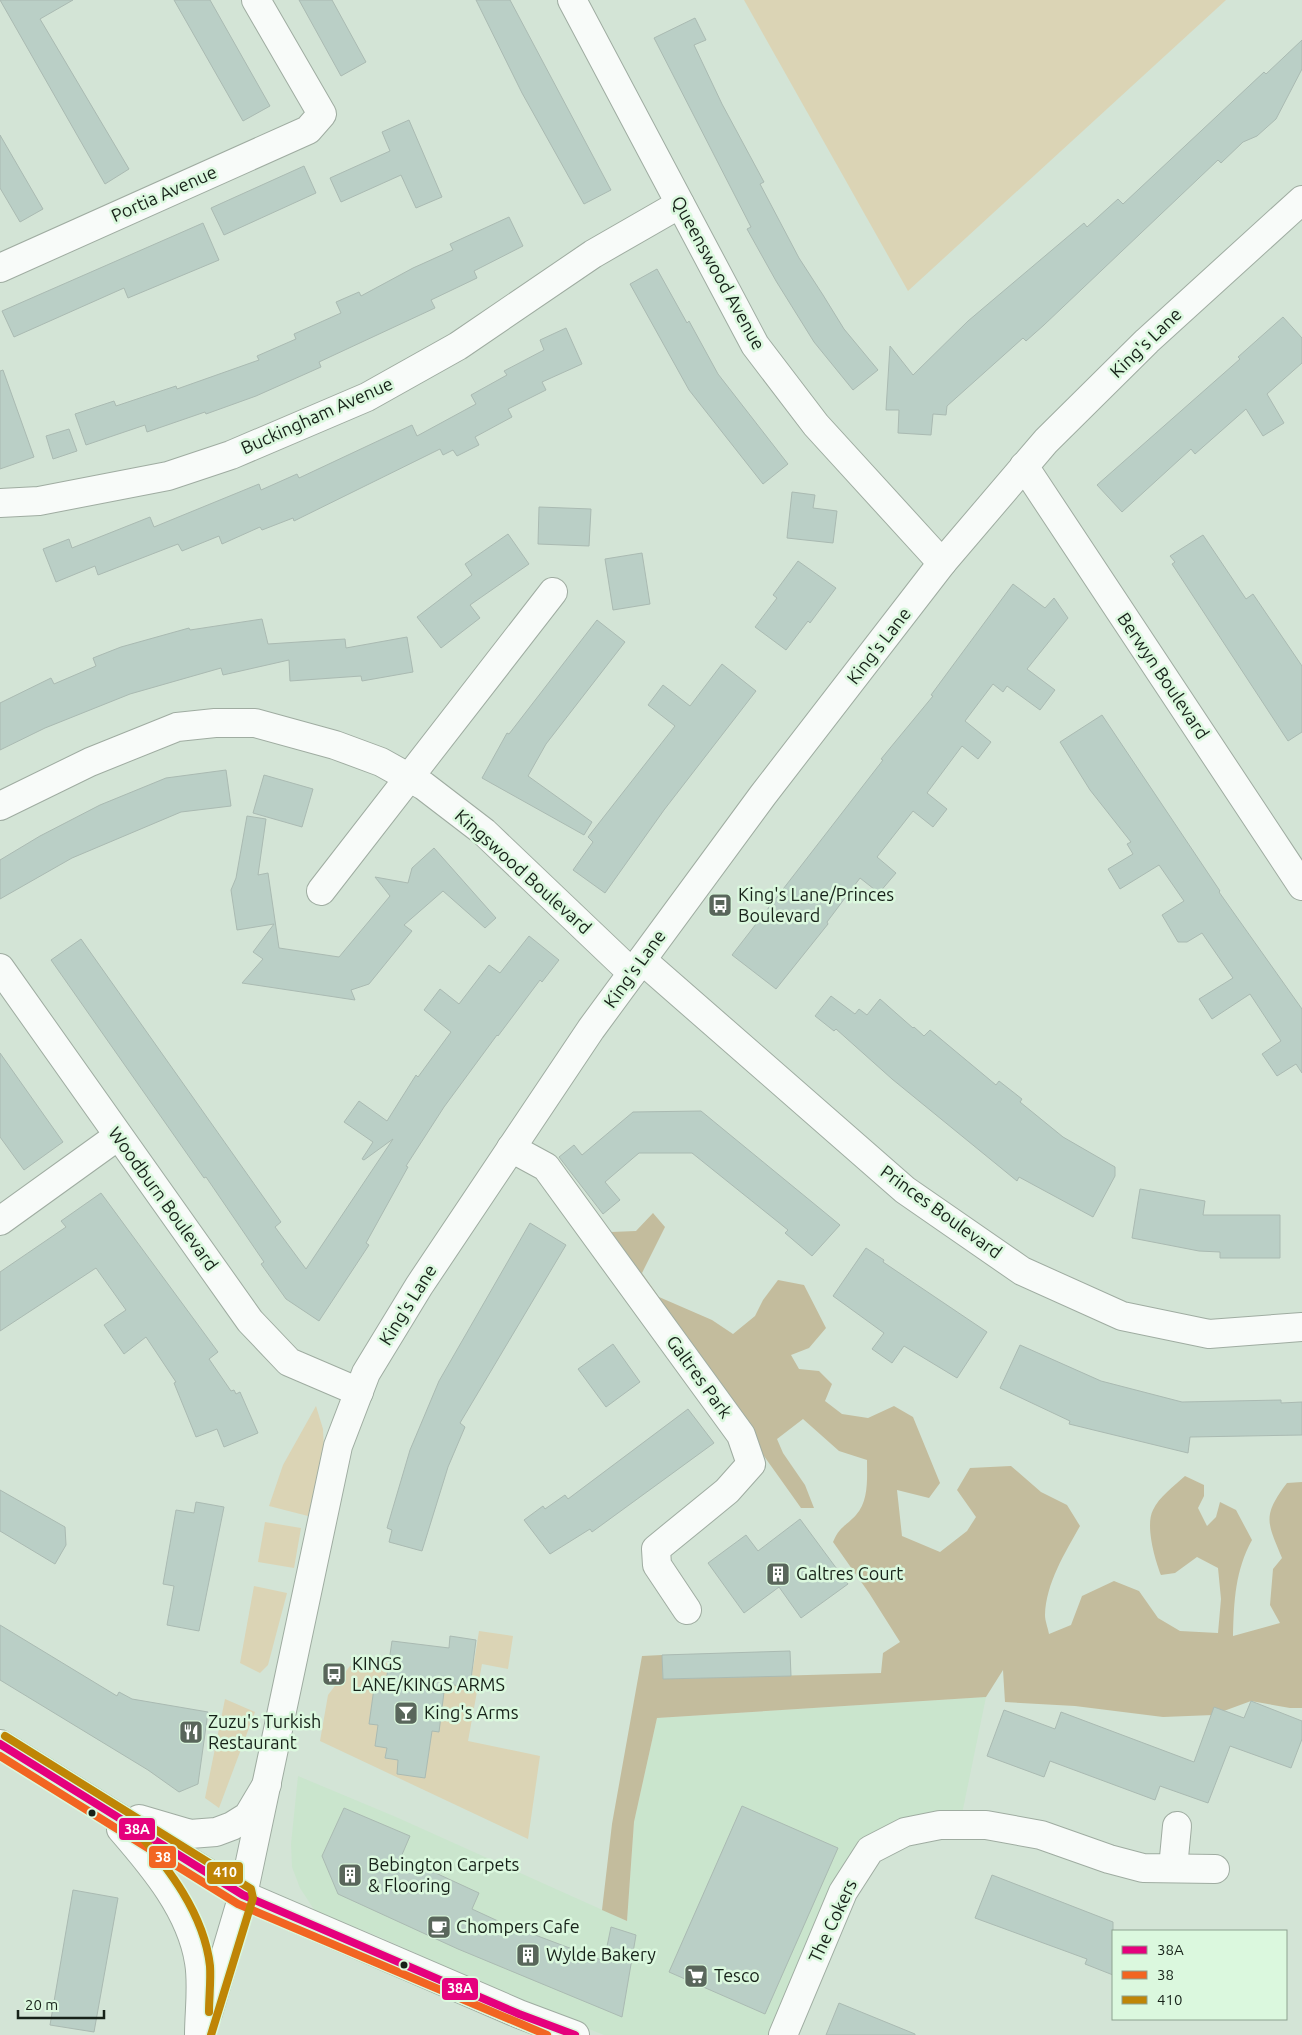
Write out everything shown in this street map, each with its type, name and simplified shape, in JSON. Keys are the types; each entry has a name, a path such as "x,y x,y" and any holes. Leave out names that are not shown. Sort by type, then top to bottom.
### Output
{"street":[{"name":"Portia Avenue","path":"0,268 308,130 322,114 256,0"},
{"name":"Queenswood Avenue","path":"572,0 755,346 816,425 942,564"},
{"name":"Buckingham Avenue","path":"0,503 39,501 168,476 232,455 367,397 458,346 593,254 680,204"},
{"name":"King's Lane","path":"200,2035 243,1894 338,1446 366,1373 419,1286 591,1029 763,795 942,564 1046,441 1147,341 1298,213"},
{"name":"Berwyn Boulevard","path":"1024,466 1302,886"},
{"path":"322,890 553,592"},
{"name":"Kingswood Boulevard","path":"0,806 90,762 177,727 215,722 255,723 335,744 410,776 484,832 637,966"},
{"name":"Princes Boulevard","path":"637,966 906,1190 1022,1271 1122,1316 1209,1334 1302,1327"},
{"name":"Woodburn Boulevard","path":"0,968 250,1321 289,1362 359,1392"},
{"path":"0,1221 118,1136"},
{"name":"Galtres Park","path":"511,1148 546,1167 741,1435 751,1464 727,1491 656,1549 657,1565 687,1610"},
{"path":"0,1744 243,1894 519,2014 575,2035"},
{"path":"102,1807 190,1834 216,1832 232,1826 248,1816 267,1784"},
{"path":"102,1807 155,1868 186,1921 200,1963 200,2035"},
{"name":"The Cokers","path":"783,2035 843,1892 870,1850 905,1832 940,1825 986,1824 1041,1835 1109,1859 1143,1868 1215,1869"},
{"path":"1173,1868 1177,1826"}],"shaded area":[{"path":"744,0 1226,0 908,291"},
{"path":"653,1213 665,1227 642,1273 659,1297 712,1320 733,1334 755,1316 763,1300 778,1280 804,1285 826,1328 809,1348 791,1355 799,1369 819,1371 832,1384 825,1401 842,1414 868,1418 894,1406 913,1417 940,1483 929,1498 897,1490 902,1536 940,1552 967,1531 976,1517 957,1490 970,1468 1011,1466 1041,1492 1067,1505 1080,1526 1057,1569 1049,1591 1045,1620 1049,1634 1071,1625 1082,1596 1114,1581 1139,1591 1158,1618 1180,1631 1218,1633 1221,1599 1218,1568 1197,1557 1175,1573 1161,1575 1150,1533 1151,1516 1156,1505 1185,1476 1204,1485 1204,1496 1198,1508 1207,1526 1216,1517 1220,1502 1236,1510 1252,1540 1242,1563 1236,1586 1233,1636 1280,1623 1270,1605 1273,1569 1282,1558 1270,1527 1270,1512 1287,1483 1302,1482 1302,1708 1290,1708 1251,1701 1213,1715 1163,1717 1075,1706 1005,1702 1003,1670 986,1697 657,1718 634,1822 627,1921 602,1910 612,1824 642,1656 662,1655 663,1679 881,1673 883,1653 900,1642 869,1593 833,1542 843,1527 856,1515 863,1503 866,1489 867,1460 839,1451 803,1419 777,1439 783,1453 805,1485 814,1508 801,1508 614,1245 611,1232 636,1231"},
{"path":"316,1406 323,1429 324,1450 308,1516 269,1506 283,1465"},
{"path":"265,1522 301,1528 294,1568 258,1562"},
{"path":"254,1586 287,1593 268,1665 260,1673 240,1663"},
{"path":"479,1631 513,1636 508,1669 482,1664 468,1741 540,1756 528,1839 320,1741 328,1695 350,1666 388,1663 386,1682 375,1681 369,1724 378,1725 375,1746 387,1748 385,1758 398,1760 397,1774 425,1778 432,1731 439,1732 443,1698 440,1683 470,1687"},
{"path":"986,1697 962,1814 864,1844 773,2035 604,2035 543,2011 380,1937 315,1911 300,1888 292,1867 291,1844 298,1776 396,1817 627,1921 634,1822 657,1718"},
{"path":"225,1699 255,1712 219,1808 205,1798"}],"building":[{"path":"0,0 73,0 40,19 129,169 105,184"},
{"path":"174,0 210,0 270,106 243,121"},
{"path":"299,0 332,0 366,62 341,76"},
{"path":"476,0 510,0 611,190 584,204 522,93"},
{"path":"695,18 706,40 694,45 722,104 764,182 760,184 799,258 844,329 878,370 853,390 814,342 776,281 747,229 751,227 654,38"},
{"path":"1302,40 1302,69 1276,119 1257,136 1243,142 1221,163 1218,160 1044,325 1026,341 1023,338 947,406 946,415 933,414 931,435 898,433 899,410 886,410 890,346 913,375 968,321 1084,223 1087,227 1118,199 1123,204 1264,72 1266,74"},
{"path":"409,120 442,197 416,208 401,175 341,202 330,178 390,151 382,132"},
{"path":"0,135 43,209 20,222 0,188"},
{"path":"304,166 316,193 224,235 211,208"},
{"path":"509,217 523,246 474,271 477,278 431,300 435,308 319,362 321,367 256,396 147,432 145,425 86,445 75,414 114,401 116,406 176,386 177,389 259,360 257,356 296,339 294,334 341,313 336,302 359,292 361,296 413,268 453,250 450,244"},
{"path":"203,223 219,260 128,298 124,288 14,337 2,311"},
{"path":"657,269 687,323 689,321 718,374 788,464 763,484 689,390 630,284"},
{"path":"1283,317 1302,338 1302,363 1267,394 1284,423 1263,436 1246,409 1195,454 1191,449 1122,512 1097,485 1240,359 1238,357"},
{"path":"566,328 582,364 542,382 546,390 508,409 512,417 475,437 479,445 457,456 453,450 443,455 440,449 294,521 293,518 262,530 260,527 222,544 219,536 182,551 178,544 98,575 95,566 56,582 43,549 69,539 72,548 150,517 154,527 259,484 261,490 297,474 299,478 412,425 417,436 476,404 471,395 507,375 504,371 544,350 540,340"},
{"path":"3,370 34,457 0,469 0,371"},
{"path":"69,429 77,451 53,459 46,436"},
{"path":"792,492 815,495 813,508 837,511 833,543 787,538"},
{"path":"539,507 591,509 589,546 538,544"},
{"path":"508,534 529,564 470,605 480,618 441,648 417,617 472,575 465,564"},
{"path":"1203,535 1246,599 1253,594 1302,666 1302,732 1288,741 1172,564 1175,562 1170,556"},
{"path":"642,553 650,604 613,610 605,559"},
{"path":"798,561 836,588 810,623 808,621 786,650 755,627 777,598 773,595"},
{"path":"1013,584 1045,608 1054,598 1068,618 1027,669 1055,690 1040,710 1007,686 1003,692 993,684 965,721 991,742 978,759 962,746 927,793 947,809 933,827 913,811 877,857 896,873 879,893 860,878 827,922 828,924 776,989 732,955 883,760 881,759 933,696 931,695"},
{"path":"262,619 268,644 345,639 346,648 407,637 413,672 362,681 361,676 290,681 289,660 223,675 221,668 130,694 45,728 0,750 0,703 51,678 54,684 96,666 93,658 121,647 189,628 190,630"},
{"path":"597,620 625,642 546,744 528,776 592,822 584,835 482,778 507,733 509,734"},
{"path":"722,664 756,691 664,810 605,893 573,870 593,842 588,837 675,726 648,705 663,685 690,706"},
{"path":"1102,715 1219,892 1302,1009 1302,1073 1296,1064 1277,1076 1262,1054 1281,1041 1250,994 1212,1019 1199,999 1233,978 1202,933 1187,942 1178,942 1162,915 1184,901 1159,865 1120,889 1108,869 1133,854 1127,844 1131,842 1090,790 1060,742"},
{"path":"226,770 231,806 181,812 72,858 0,899 0,860 40,836 100,805 166,778"},
{"path":"264,775 313,789 302,827 253,813"},
{"path":"247,816 266,819 258,875 268,873 279,948 339,957 390,896 375,877 408,883 412,868 434,848 496,918 485,928 443,891 404,925 412,931 369,984 351,990 355,1000 242,983 263,959 253,952 274,924 237,930 231,890 236,878"},
{"path":"529,936 559,960 542,982 540,980 444,1107 406,1166 408,1167 366,1243 369,1245 319,1321 286,1299 261,1264 264,1262 206,1177 204,1178 51,960 81,939 281,1222 275,1227 306,1269 393,1139 364,1160 362,1159 373,1142 344,1122 359,1101 387,1121 416,1075 418,1077 451,1032 424,1010 440,989 459,1004 489,965 500,973"},
{"path":"831,996 855,1014 859,1009 867,1015 880,999 924,1036 930,1030 996,1085 999,1081 1022,1099 1020,1102 1063,1137 1115,1167 1115,1176 1093,1217 1019,1177 1017,1181 892,1079 836,1029 834,1031 815,1016"},
{"path":"0,1053 63,1142 24,1170 0,1137"},
{"path":"701,1111 840,1225 812,1256 785,1233 788,1230 692,1153 639,1153 605,1182 620,1200 603,1214 559,1157 574,1145 582,1155 633,1112"},
{"path":"1140,1189 1205,1201 1203,1215 1280,1215 1280,1258 1220,1258 1220,1252 1199,1251 1132,1238"},
{"path":"101,1193 218,1352 209,1359 231,1391 234,1390 236,1394 240,1392 258,1433 224,1447 217,1429 196,1437 174,1383 176,1382 146,1337 124,1354 104,1325 126,1310 96,1268 0,1331 0,1272 66,1227 61,1221"},
{"path":"530,1223 566,1245 460,1423 465,1427 448,1467 422,1551 389,1542 392,1530 387,1528 410,1450 439,1381"},
{"path":"866,1248 884,1260 883,1262 987,1332 957,1378 904,1346 892,1363 872,1349 884,1333 833,1296"},
{"path":"613,1344 640,1382 606,1407 578,1369"},
{"path":"1020,1345 1101,1381 1182,1402 1281,1400 1281,1403 1302,1402 1302,1435 1190,1437 1188,1453 1069,1424 1070,1421 1000,1388"},
{"path":"688,1409 714,1443 592,1532 590,1529 550,1554 524,1520 543,1506 545,1509 565,1495 568,1499"},
{"path":"0,1490 65,1527 66,1545 55,1564 0,1531"},
{"path":"196,1502 224,1507 199,1631 167,1625 174,1586 163,1584 176,1510 194,1513"},
{"name":"Galtres Court","path":"800,1519 848,1584 801,1618 779,1587 744,1613 708,1563 746,1535 758,1551"},
{"path":"0,1625 117,1696 119,1692 132,1699 208,1712 198,1784 179,1792 148,1770 0,1680"},
{"name":"King's Arms","path":"450,1636 476,1640 470,1687 445,1684 439,1732 432,1731 425,1778 397,1774 398,1760 385,1758 387,1748 375,1746 378,1725 369,1724 375,1681 386,1682 392,1641 449,1648"},
{"path":"790,1651 791,1676 663,1679 662,1655"},
{"path":"1251,1701 1302,1721 1302,1739 1291,1768 1230,1746 1208,1803 1160,1786 1155,1800 1050,1761 1044,1777 987,1756 1004,1710 1055,1729 1061,1712 1194,1762 1214,1707 1244,1718"},
{"path":"742,1806 838,1848 765,2014 669,1972"},
{"path":"344,1808 410,1836 401,1857 479,1893 472,1909 498,1921 604,1961 611,1927 636,1935 622,2017 458,1949 338,1894 322,1856"},
{"path":"992,1875 1113,1922 1112,1975 1085,1964 1087,1959 975,1918"},
{"path":"73,1890 118,1898 94,2032 50,2025"},
{"path":"839,2003 915,2034 915,2035 826,2035"}],"transit line":[{"name":"410","path":"5,1736 251,1889 253,1898 211,2035"},
{"name":"38A","path":"0,1744 243,1895 519,2014 575,2035"},
{"name":"38","path":"0,1756 238,1904 547,2035"},
{"name":"410","path":"135,1829 160,1859 183,1892 200,1928 210,1966 209,2012"}],"place":[{"name":"King's Lane/Princes Boulevard","path":"720,905"},
{"name":"Galtres Court","path":"778,1574"},
{"name":"KINGS LANE/KINGS ARMS","path":"334,1674"},
{"name":"King's Arms","path":"406,1713"},
{"name":"Zuzu's Turkish Restaurant","path":"191,1732"},
{"name":"Bebington Carpets & Flooring","path":"350,1875"},
{"name":"Chompers Cafe","path":"439,1927"},
{"name":"Wylde Bakery","path":"528,1955"},
{"name":"Tesco","path":"696,1976"}]}
